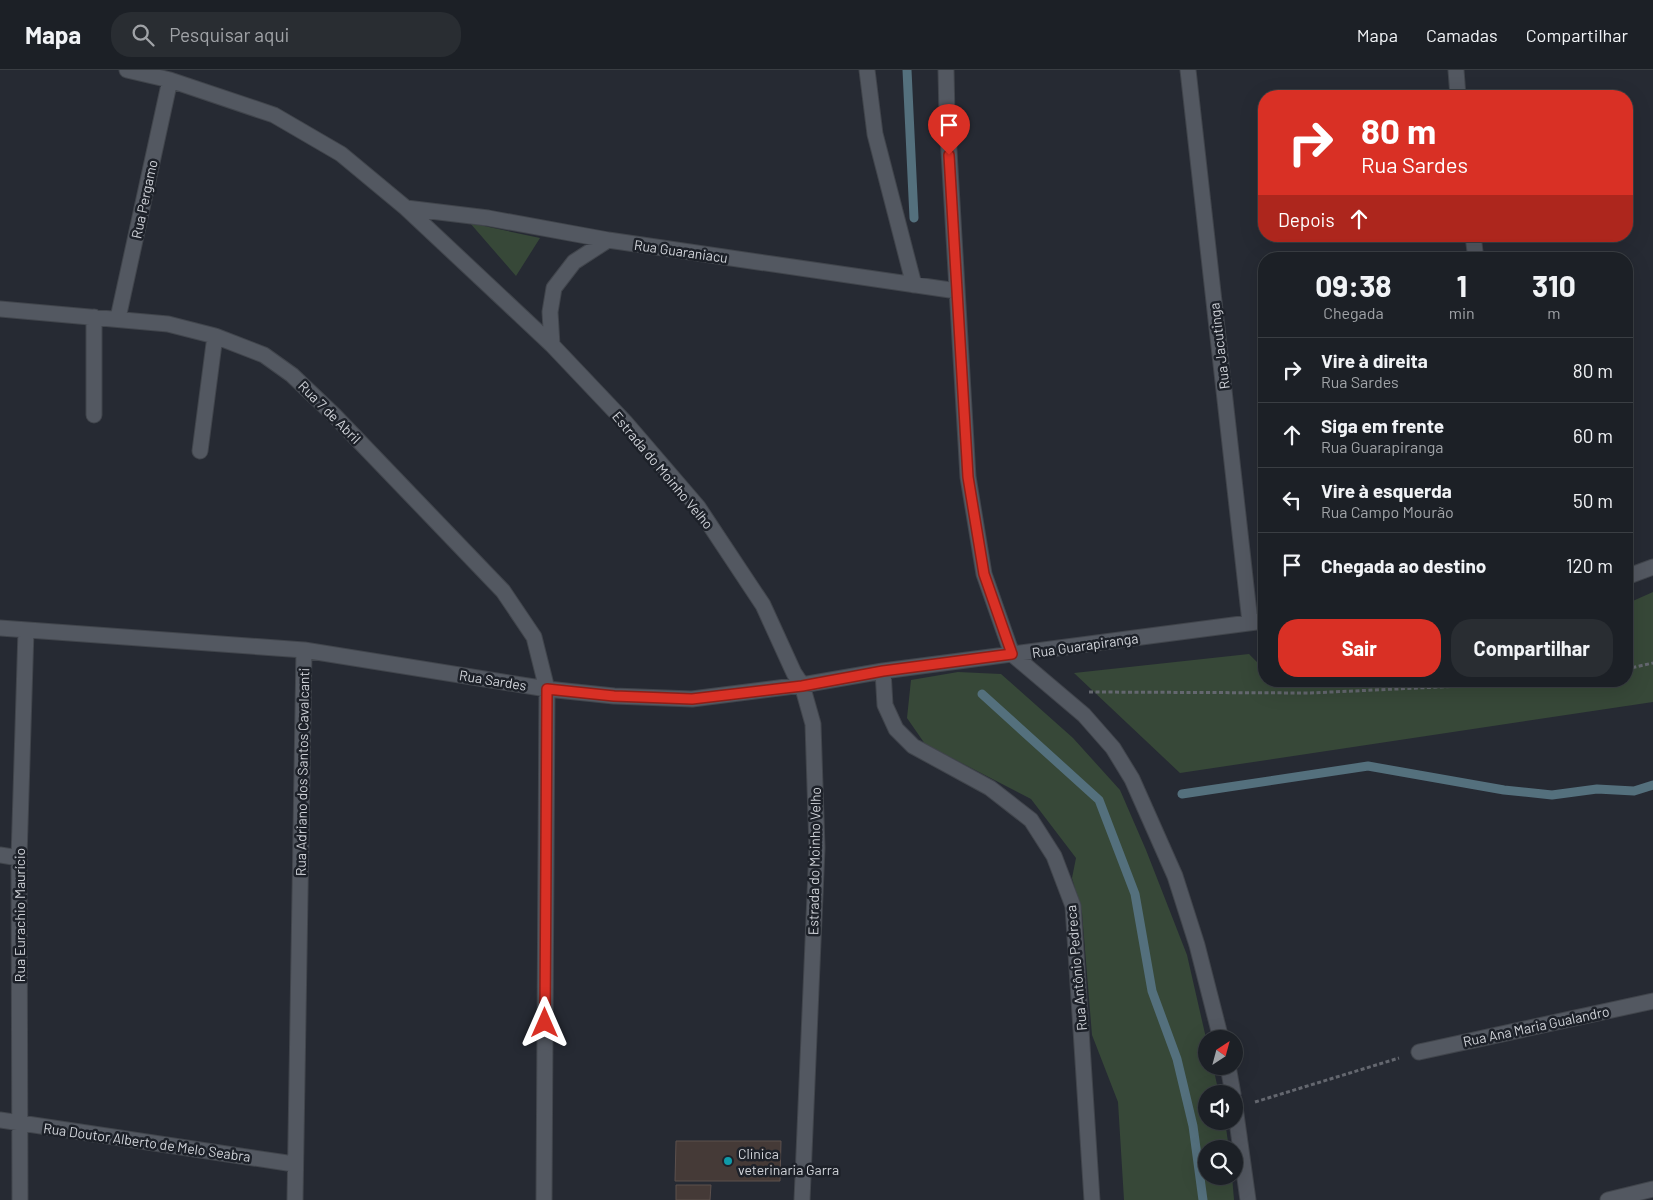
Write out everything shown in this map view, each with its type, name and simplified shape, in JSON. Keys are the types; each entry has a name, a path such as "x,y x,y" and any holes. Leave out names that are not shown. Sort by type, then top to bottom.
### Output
{"street":[{"name":"Estrada do Moinho Velho","path":"127,70 170,80 274,115 341,154 406,208 552,345 625,422 698,508 763,605 794,673 802,686 813,724 817,848 802,1200"},
{"path":"867,70 875,134 914,284"},
{"path":"946,70 947,117 968,477 984,574 1012,654 1084,715 1113,748 1132,779 1175,876 1197,945 1219,1030"},
{"name":"Rua Jacutinga","path":"1188,70 1257,622"},
{"path":"1456,70 1458,90"},
{"name":"Rua Pergamo","path":"118,318 170,80"},
{"name":"Rua Guaraniacu","path":"406,208 488,218 608,240 957,291"},
{"path":"552,345 550,312 554,288 574,262 608,240"},
{"name":"Rua 7 de Abril","path":"0,309 118,318 168,324 215,336 264,355 292,375 384,466 503,591 534,637 547,689 544,1200"},
{"path":"94,317 94,415"},
{"path":"200,451 215,336"},
{"path":"1633,574 1653,567"},
{"name":"Rua Guarapiranga","path":"802,686 883,671 1257,622"},
{"name":"Rua Adriano dos Santos Cavalcanti","path":"0,628 304,650 294,1164 295,1200"},
{"name":"Rua Eurachio Maurício","path":"20,1200 19,858 26,630"},
{"name":"Rua Sardes","path":"304,650 547,689 614,696 692,699 802,686"},
{"name":"Rua Antônio Pedreca","path":"883,671 885,706 896,729 914,746 990,788 1031,820 1054,856 1073,906 1092,1200"},
{"path":"0,855 19,858"},
{"name":"Rua Ana Maria Gualandro","path":"1420,1052 1653,1001"},
{"name":"Rua Doutor Alberto de Melo Seabra","path":"0,1120 294,1164"},
{"path":"1238,1130 1248,1200"},
{"path":"1608,1200 1653,1189"}],"path":[{"path":"1633,667 1653,663"},
{"path":"1059,694 1102,691 1310,693 1439,687"},
{"path":"1243,1098 1420,1052"}],"green space":[{"path":"470,223 540,238 516,276"},
{"path":"1653,592 1653,702 1180,773 1074,673 1249,654 1258,663 1258,687 1633,687 1633,601"},
{"path":"958,672 1001,674 1073,738 1120,790 1146,850 1187,955 1204,1030 1198,1030 1198,1075 1215,1075 1217,1085 1198,1085 1198,1130 1226,1130 1228,1140 1198,1140 1198,1185 1233,1185 1234,1200 1124,1200 1118,1102 1092,1035 1082,913 1072,878 1076,858 1031,799 925,744 907,718 911,680"}],"building":[{"name":"Clinica veterinaria Garra","path":"676,1141 781,1141 780,1181 675,1181"},
{"path":"676,1185 711,1185 710,1200 676,1200"}],"waterway":[{"path":"907,70 914,218"},
{"path":"982,694 1099,800 1135,894 1152,991 1177,1059 1193,1126 1203,1200"},
{"path":"1182,794 1368,766 1504,790 1552,795 1597,789 1634,791 1653,785"}],"place":[{"name":"Clinica veterinaria Garra","path":"728,1161"}],"route":[{"path":"545,1023 547,689 614,696 692,699 802,686 883,671 1012,654 984,574 968,477 949,155"}]}
